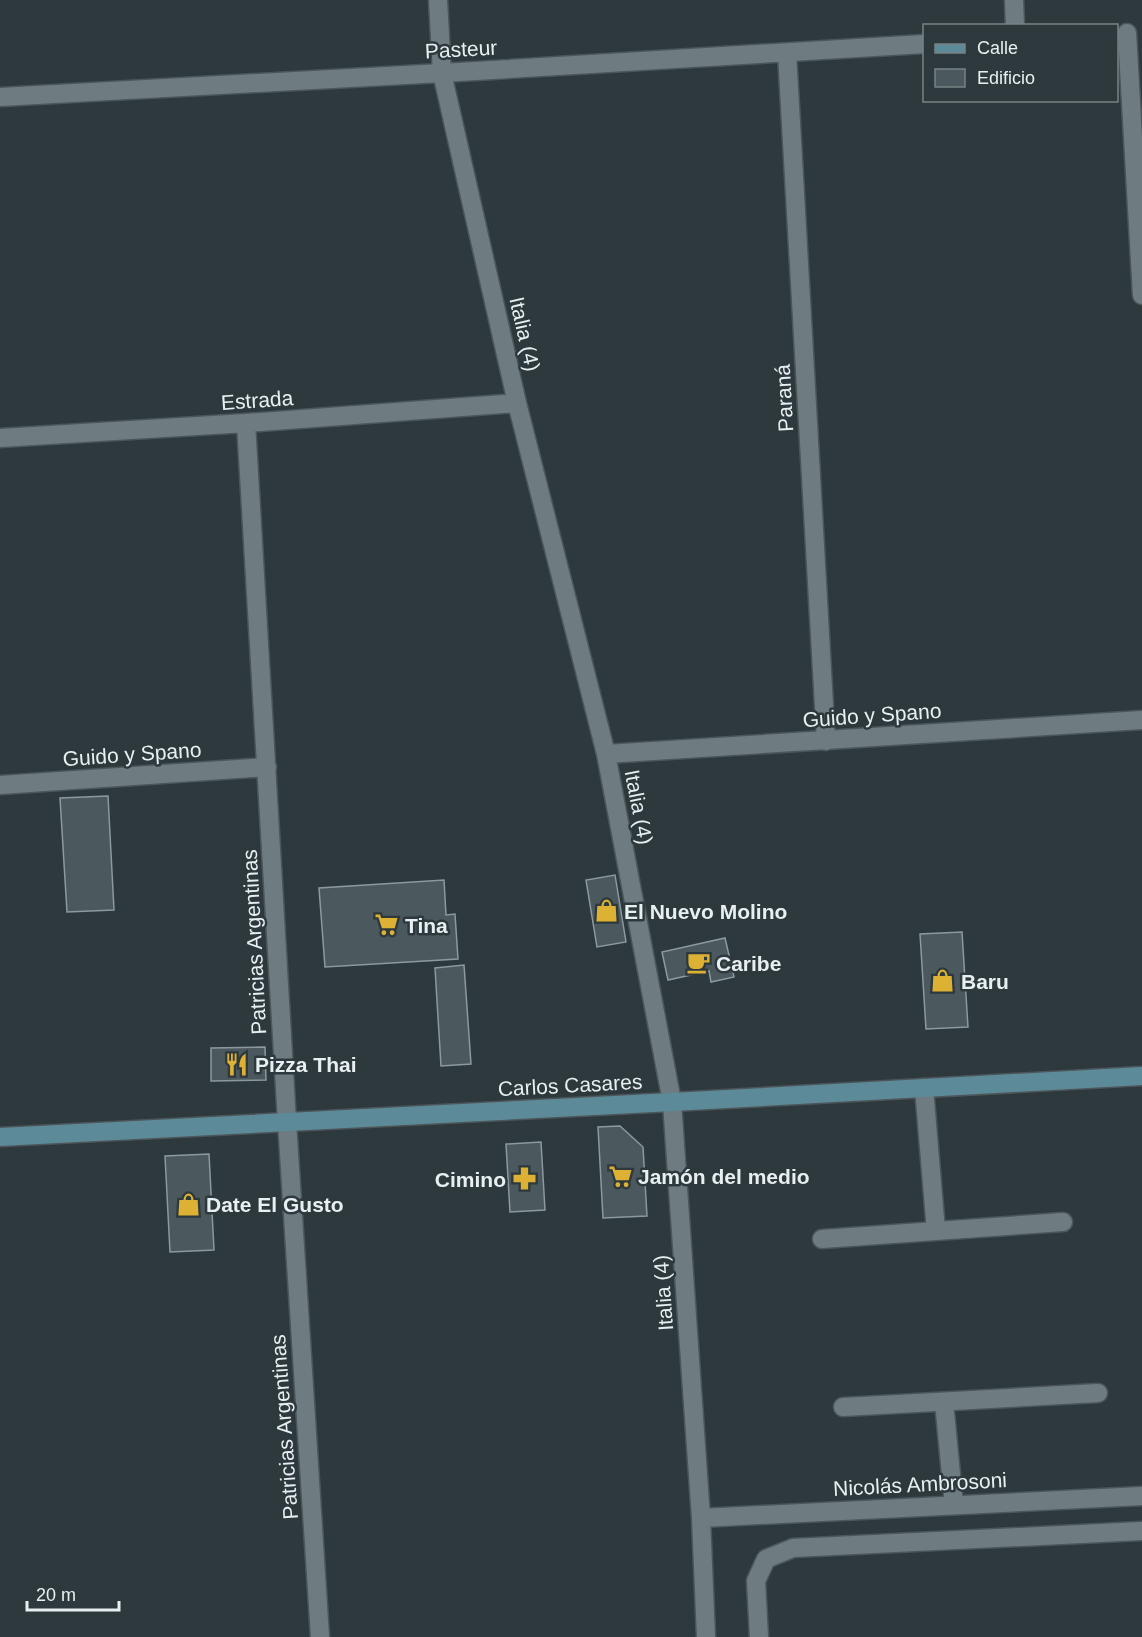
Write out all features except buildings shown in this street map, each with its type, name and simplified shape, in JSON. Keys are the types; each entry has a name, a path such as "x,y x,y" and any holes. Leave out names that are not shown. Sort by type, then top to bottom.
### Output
{"street":[{"name":"Italia (4)","path":"438,0 442,73 518,403 606,754 672,1102 701,1518 706,1637"},
{"path":"1014,0 1014,24"},
{"path":"1128,33 1142,295"},
{"name":"Pasteur","path":"0,97 923,44"},
{"name":"Paraná","path":"787,52 826,741"},
{"name":"Estrada","path":"0,438 518,403"},
{"name":"Patricias Argentinas","path":"246,423 320,1637"},
{"name":"Guido y Spano","path":"606,754 1142,720"},
{"name":"Guido y Spano","path":"0,785 267,767"},
{"name":"Carlos Casares","path":"0,1137 1142,1076"},
{"path":"924,1088 936,1231"},
{"path":"822,1239 1063,1222"},
{"path":"843,1407 1098,1394"},
{"path":"944,1402 954,1505"},
{"name":"Nicolás Ambrosoni","path":"701,1518 1142,1496"},
{"path":"759,1637 756,1581 766,1559 793,1548 1142,1531"}],"place":[{"name":"El Nuevo Molino","path":"606,911"},
{"name":"Tina","path":"387,925"},
{"name":"Caribe","path":"698,963"},
{"name":"Baru","path":"943,981"},
{"name":"Pizza Thai","path":"237,1064"},
{"name":"Jamón del medio","path":"620,1176"},
{"name":"Cimino","path":"524,1179"},
{"name":"Date El Gusto","path":"188,1204"}]}
